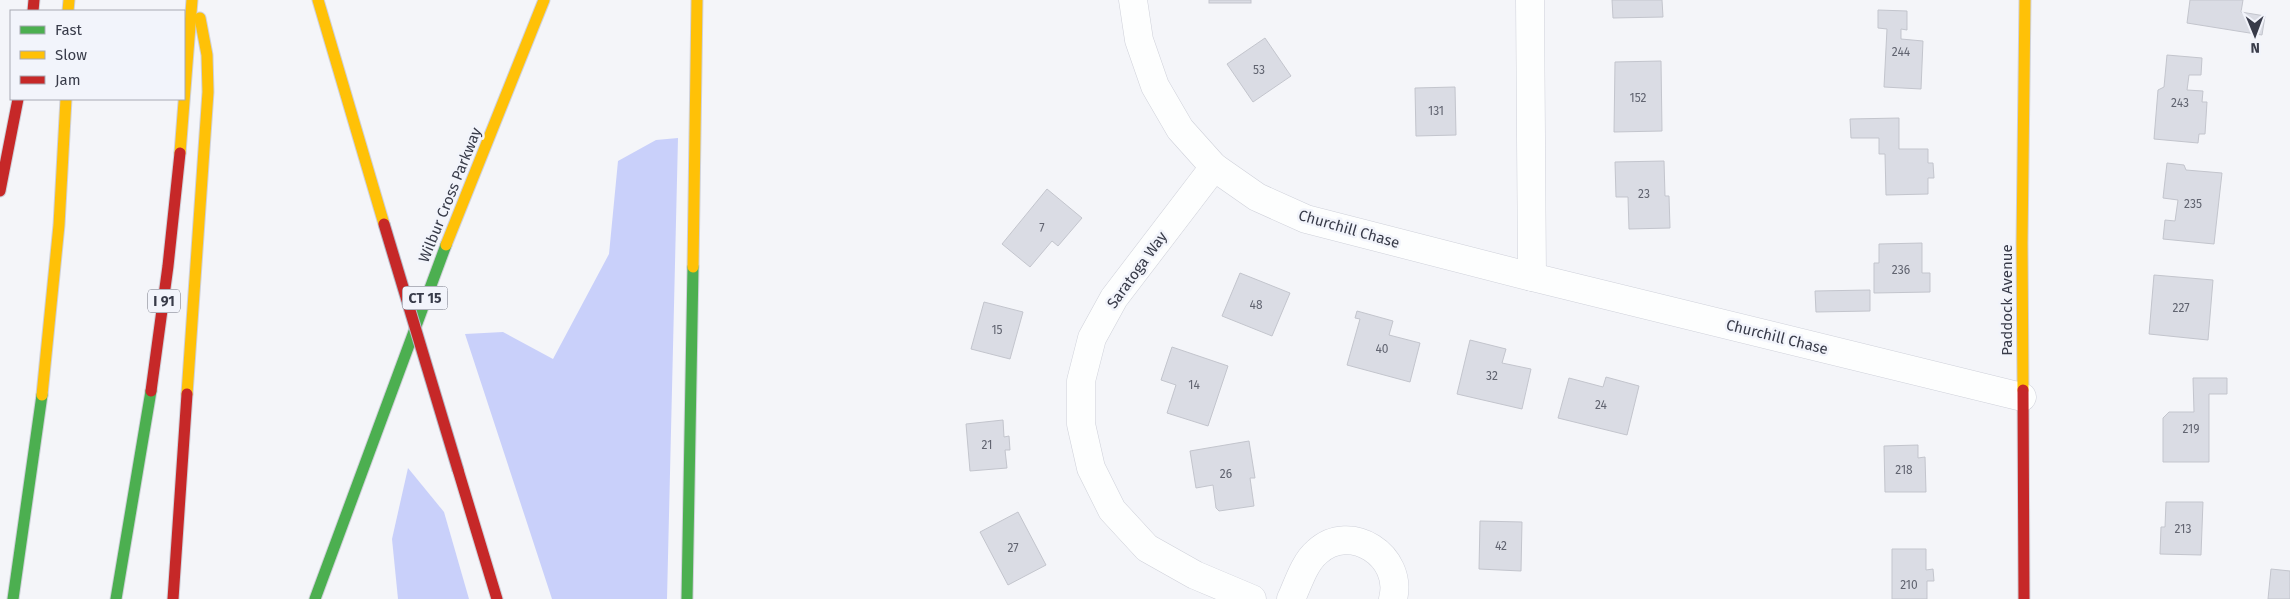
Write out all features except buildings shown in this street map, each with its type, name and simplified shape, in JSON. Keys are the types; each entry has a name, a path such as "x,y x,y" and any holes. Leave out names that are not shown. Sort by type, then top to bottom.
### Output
{"main road":[{"name":"I 91","path":"116,599 165,290 183,125 193,0"},
{"path":"173,599 198,261 209,70 201,23 193,0"},
{"path":"318,0 497,599"},
{"name":"Wilbur Cross Parkway","path":"315,599 426,295 544,0"},
{"path":"687,599 697,0"},
{"name":"Paddock Avenue","path":"2024,599 2022,397 2025,0"},
{"path":"0,191 18,100"},
{"path":"13,599 34,458 52,307 66,100"}],"street":[{"name":"Churchill Chase","path":"1133,0 1139,40 1155,86 1180,129 1214,167 1257,196 1306,219 1532,277 2022,397"},
{"path":"1530,0 1532,277"},
{"name":"Saratoga Way","path":"1214,167 1114,298 1092,338 1081,382 1081,424 1091,468 1112,510 1147,548 1195,575 1252,599"},
{"path":"1291,599 1305,569 1316,552 1324,546 1342,541 1357,540 1370,546 1382,555 1390,569 1394,586 1392,599"}],"shaded area":[{"path":"678,138 667,599 552,599 465,334 503,332 553,359 609,254 618,161 656,140"},
{"path":"408,468 444,512 469,599 398,599 392,539"}],"traffic: fast":[{"path":"315,599 446,245"},
{"path":"687,599 693,267"},
{"path":"116,599 151,391"},
{"path":"13,599 42,395"}],"traffic: slow":[{"path":"68,10 69,0"},
{"path":"185,89 192,0"},
{"path":"318,0 384,224"},
{"path":"446,245 544,0"},
{"path":"693,267 697,0"},
{"path":"2023,390 2022,243 2025,0"},
{"path":"187,394 208,92 207,55 200,18"},
{"path":"42,395 59,225 66,100"},
{"path":"180,153 184,100"}],"traffic: jam":[{"path":"33,10 34,0"},
{"path":"0,191 18,100"},
{"path":"151,391 168,266 180,153"},
{"path":"384,224 458,470"},
{"path":"2023,390 2024,599"},
{"path":"173,599 187,394"},
{"path":"458,470 497,599"}]}
